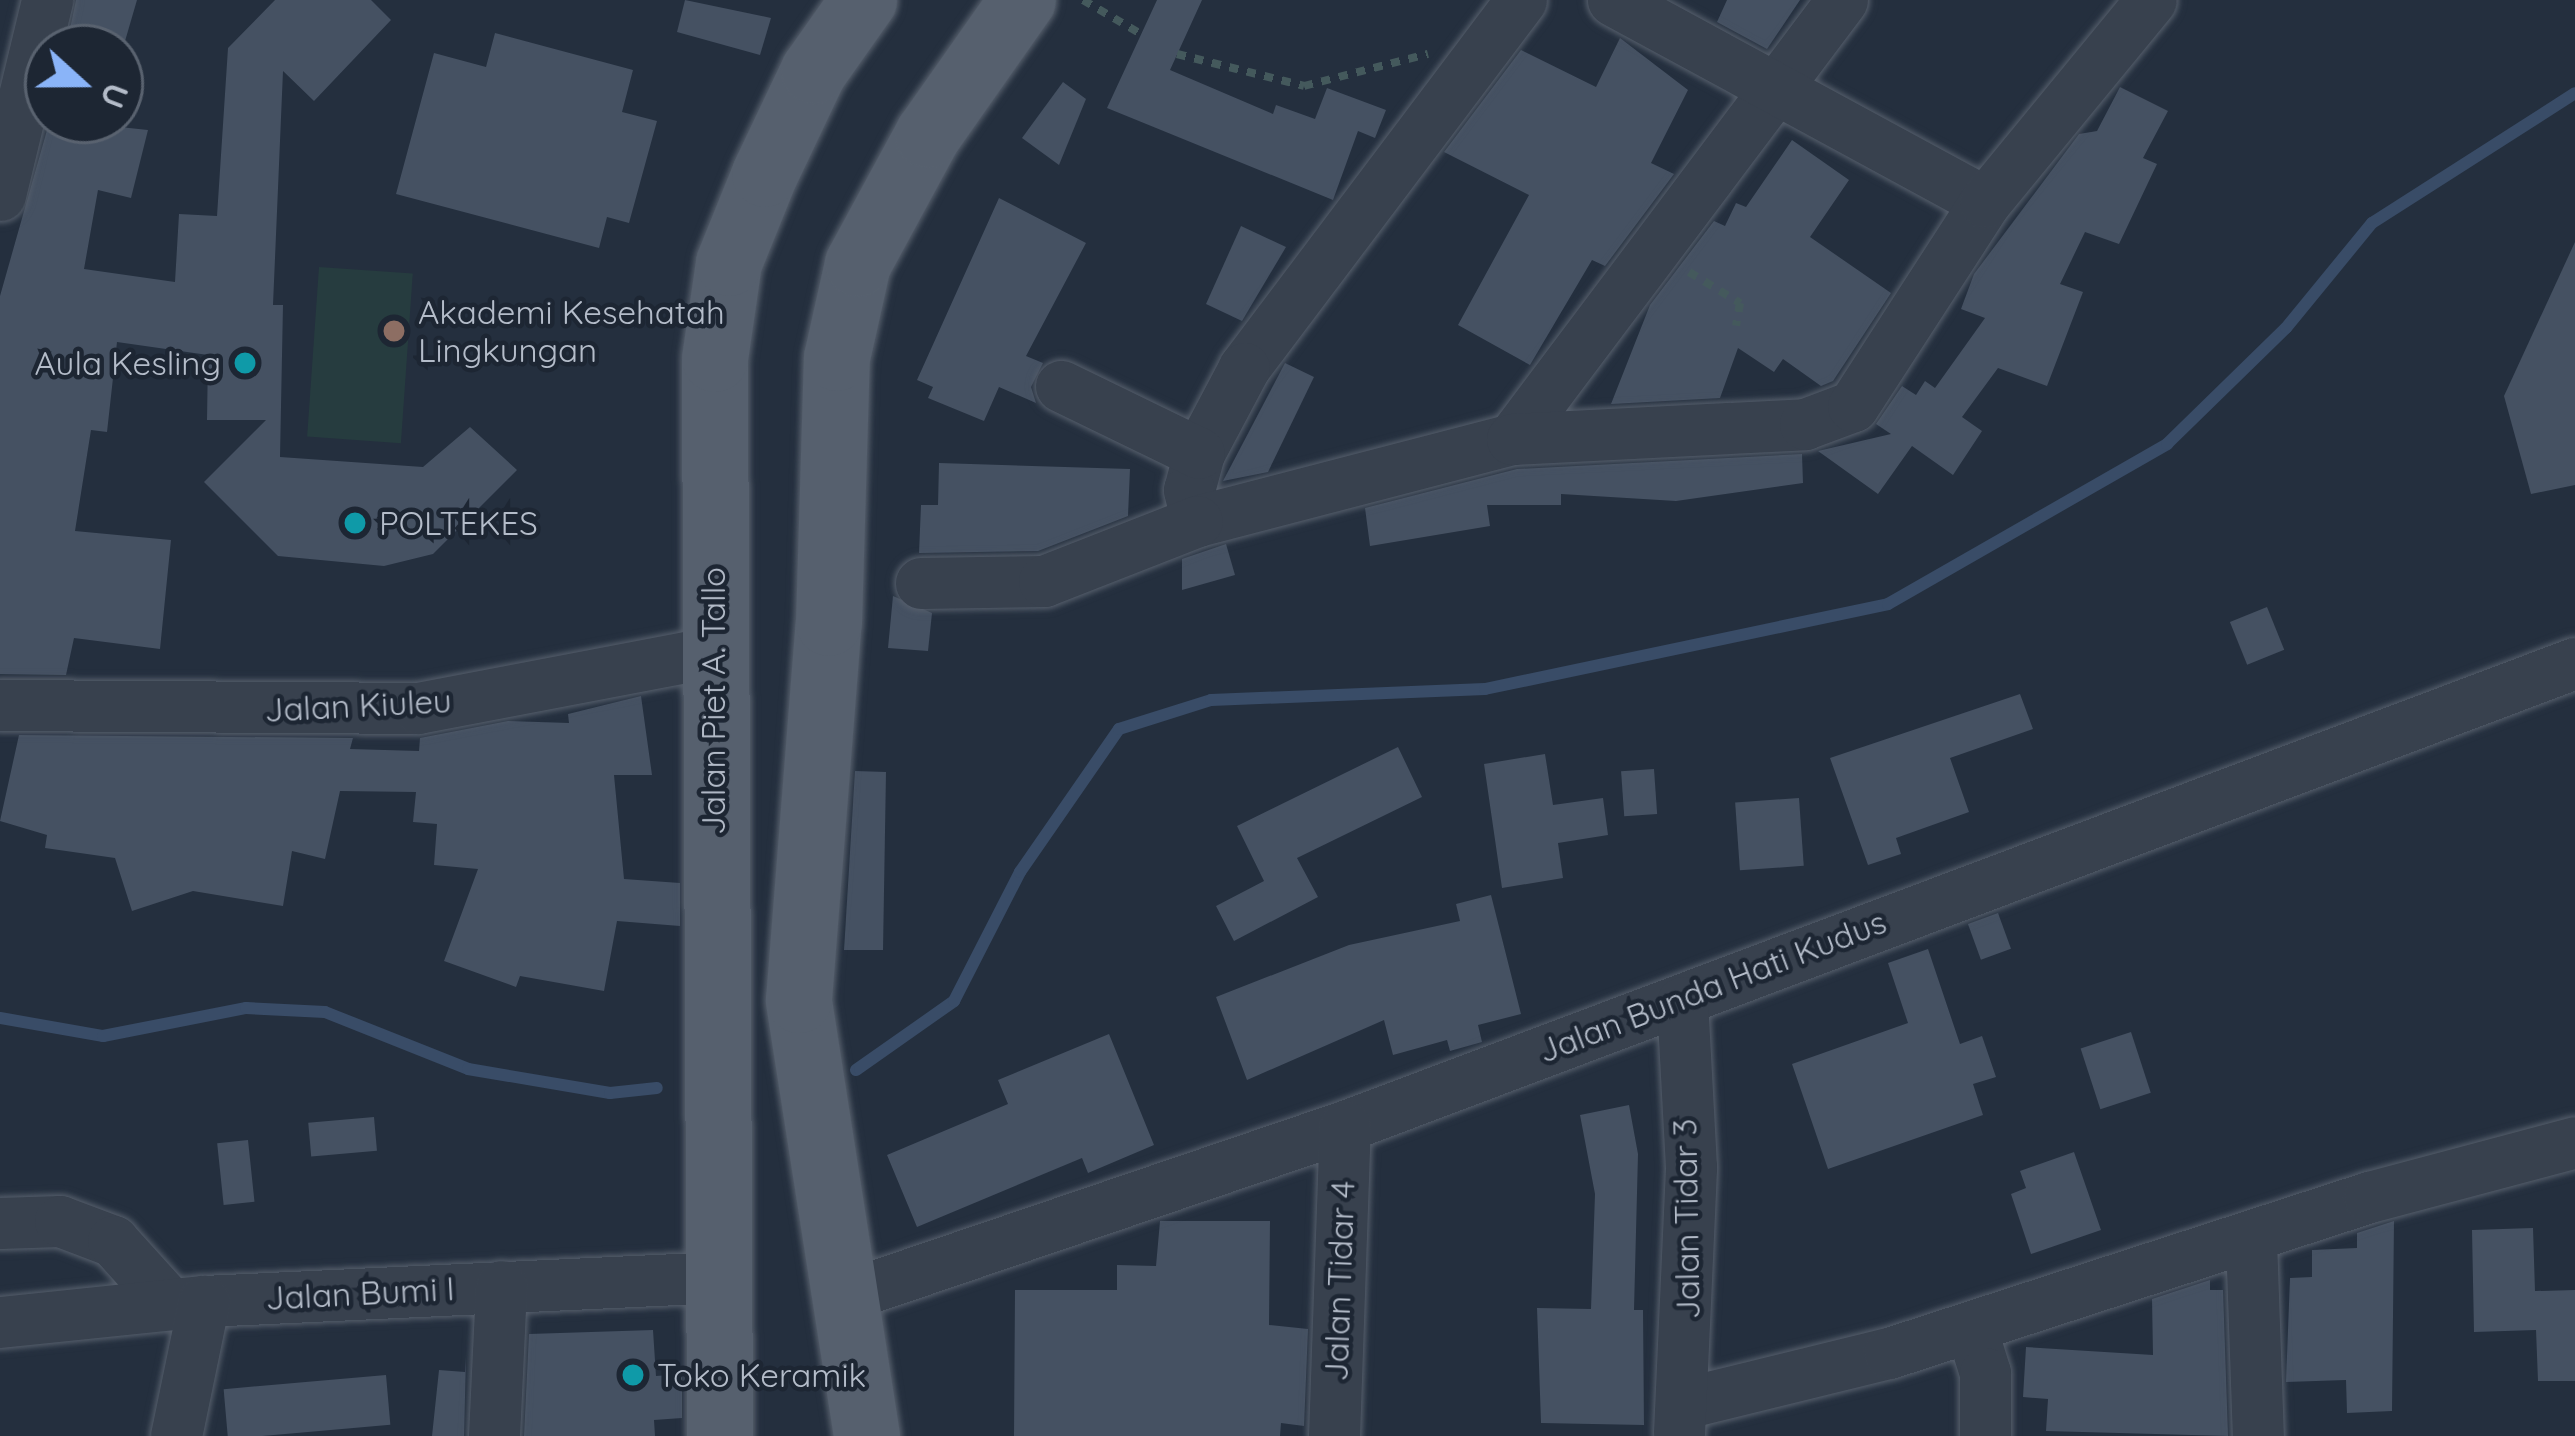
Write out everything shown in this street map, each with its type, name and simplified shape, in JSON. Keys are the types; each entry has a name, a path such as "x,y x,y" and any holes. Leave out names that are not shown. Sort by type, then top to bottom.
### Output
{"main road":[{"name":"Jalan Piet A. Tallo","path":"720,1436 712,652 715,359 728,263 814,71 864,0"},
{"path":"866,1436 801,1027 841,339 859,264 928,134 1023,0"},
{"path":"714,1063 801,1027"}],"street":[{"path":"0,195 47,0"},
{"path":"1197,521 1189,490 1199,453 1244,368 1521,0"},
{"path":"1613,0 1985,202"},
{"path":"1512,439 1657,254 1841,0"},
{"path":"921,584 1045,581 1197,521 1512,439 1652,437 1838,415 1876,383 1985,202 2151,0"},
{"path":"1061,386 1199,453"},
{"name":"Jalan Kiuleu","path":"0,705 418,708 712,652"},
{"name":"Jalan Bunda Hati Kudus","path":"845,1296 1345,1126 2575,663"},
{"name":"Jalan Tidar 3","path":"1682,1002 1691,1167 1682,1420"},
{"name":"Jalan Tidar 4","path":"1334,1436 1345,1126"},
{"path":"1682,1420 2251,1239 2575,1142"},
{"path":"0,1223 60,1221 113,1241 187,1302 176,1436"},
{"path":"2251,1239 2258,1436"},
{"name":"Jalan Bumi I","path":"0,1322 187,1302 721,1277"},
{"path":"494,1436 501,1286"},
{"path":"1970,1328 1985,1373 1985,1436"}],"path":[{"path":"1083,0 1141,34"},
{"path":"1178,54 1304,86 1451,48"},
{"path":"1657,254 1736,298 1736,326"}],"green space":[{"path":"319,267 413,274 401,443 307,437"}],"building":[{"path":"76,0 137,0 130,24 71,24"},
{"path":"275,0 371,0 391,20 314,101 283,71 273,305 283,305 280,457 423,467 470,427 517,470 433,554 384,566 278,556 204,482 266,420 207,420 208,355 117,342 107,432 91,430 75,531 171,540 160,649 74,638 66,675 0,674 0,296 43,144 144,144 144,130 148,130 131,198 98,190 84,269 175,282 179,214 217,216 228,48"},
{"path":"685,0 771,18 760,55 677,32"},
{"path":"1157,0 1202,0 1170,70 1273,114 1276,105 1315,119 1327,88 1386,110 1375,138 1358,131 1333,200 1107,108"},
{"path":"1727,0 1800,0 1767,49 1717,22"},
{"path":"495,33 633,70 622,112 657,121 629,223 607,217 599,248 396,194 434,53 486,67"},
{"path":"1620,38 1688,90 1651,163 1674,174 1605,266 1592,260 1530,365 1458,325 1529,195 1444,152 1521,50 1596,87"},
{"path":"1063,82 1086,99 1059,165 1022,138"},
{"path":"2120,87 2168,111 2143,158 2157,164 2119,244 2085,232 2060,284 2083,292 2047,386 1998,368 1962,417 1982,431 1953,475 1912,446 1878,494 1818,451 1891,434 1876,424 1902,386 1916,395 1925,381 1935,388 1985,318 1961,309 1974,274 2079,134 2097,131"},
{"path":"1792,140 1849,180 1810,237 1891,293 1833,381 1821,386 1783,359 1774,372 1738,348 1720,398 1611,404 1650,305 1714,221 1725,226 1736,203 1746,207"},
{"path":"999,198 1086,243 1026,356 1043,363 1031,387 1036,403 999,387 984,421 928,398 933,387 917,380"},
{"path":"1241,226 1286,247 1242,321 1206,304"},
{"path":"2575,242 2575,485 2531,494 2504,396"},
{"path":"1285,363 1314,377 1268,472 1223,481"},
{"path":"1802,454 1803,483 1676,501 1561,494 1561,505 1487,505 1490,526 1370,546 1365,508 1517,469"},
{"path":"939,463 1130,469 1128,516 1038,551 919,553 921,505 938,505"},
{"path":"1226,544 1235,575 1182,590 1182,559"},
{"path":"893,596 932,613 928,651 888,648"},
{"path":"2267,607 2284,650 2247,665 2230,622"},
{"path":"2020,694 2033,729 1950,758 1969,812 1896,838 1901,854 1868,865 1830,758"},
{"path":"641,696 652,775 614,775 624,879 680,883 680,926 617,921 604,991 520,976 516,987 444,961 478,869 434,865 437,824 413,822 416,792 340,791 325,859 292,851 283,906 193,891 132,911 115,858 45,848 47,835 0,821 19,735 353,738 350,749 419,751 420,738 508,721 569,723 568,714"},
{"path":"1398,747 1422,797 1297,858 1318,897 1234,941 1216,906 1264,881 1237,826"},
{"path":"1545,754 1553,805 1603,798 1608,835 1558,843 1563,878 1502,888 1484,764"},
{"path":"1654,769 1657,814 1624,816 1621,771"},
{"path":"855,771 886,772 883,950 844,950"},
{"path":"1799,798 1804,866 1740,870 1735,802"},
{"path":"1491,895 1521,1014 1478,1025 1482,1042 1450,1051 1447,1040 1393,1055 1384,1020 1247,1080 1216,997 1349,945 1460,921 1456,904"},
{"path":"1998,913 2011,949 1981,960 1968,924"},
{"path":"1928,949 1960,1044 1982,1036 1996,1077 1973,1084 1983,1115 1828,1169 1792,1064 1908,1023 1888,963"},
{"path":"2131,1032 2151,1093 2100,1109 2081,1048"},
{"path":"1109,1034 1154,1145 1088,1173 1082,1158 917,1227 887,1155 1008,1104 998,1080"},
{"path":"1629,1105 1638,1154 1634,1310 1643,1310 1644,1425 1541,1423 1537,1308 1591,1309 1595,1194 1580,1115"},
{"path":"374,1117 377,1151 311,1157 308,1123"},
{"path":"248,1140 254,1202 224,1205 217,1143"},
{"path":"2074,1152 2101,1230 2031,1254 2011,1194 2026,1188 2020,1171"},
{"path":"1160,1221 1270,1221 1269,1325 1308,1329 1304,1426 1281,1423 1280,1436 1014,1436 1015,1290 1117,1290 1117,1265 1156,1266"},
{"path":"2394,1221 2392,1411 2347,1413 2346,1380 2286,1382 2290,1278 2312,1277 2312,1250 2357,1248 2357,1233"},
{"path":"2533,1228 2535,1291 2575,1290 2575,1381 2538,1381 2536,1330 2474,1332 2472,1230"},
{"path":"2210,1280 2210,1290 2223,1290 2228,1436 2046,1431 2048,1399 2023,1397 2026,1347 2153,1355 2152,1299"},
{"path":"653,1330 656,1376 682,1374 682,1418 654,1420 655,1436 524,1436 529,1334"},
{"path":"466,1357 464,1436 432,1436 439,1370 465,1372"},
{"path":"386,1375 390,1425 228,1436 224,1389"}],"waterway":[{"path":"856,1070 954,1001 1020,872 1119,729 1211,700 1485,689 1888,604 2167,444 2286,328 2372,223 2575,93"},
{"path":"0,1018 103,1036 246,1008 325,1012 468,1069 610,1093 657,1088"}],"place":[{"name":"Akademi Kesehatah Lingkungan","path":"394,331"},
{"name":"Aula Kesling","path":"245,363"},
{"name":"POLTEKES","path":"355,523"},
{"name":"Toko Keramik","path":"633,1375"}]}
